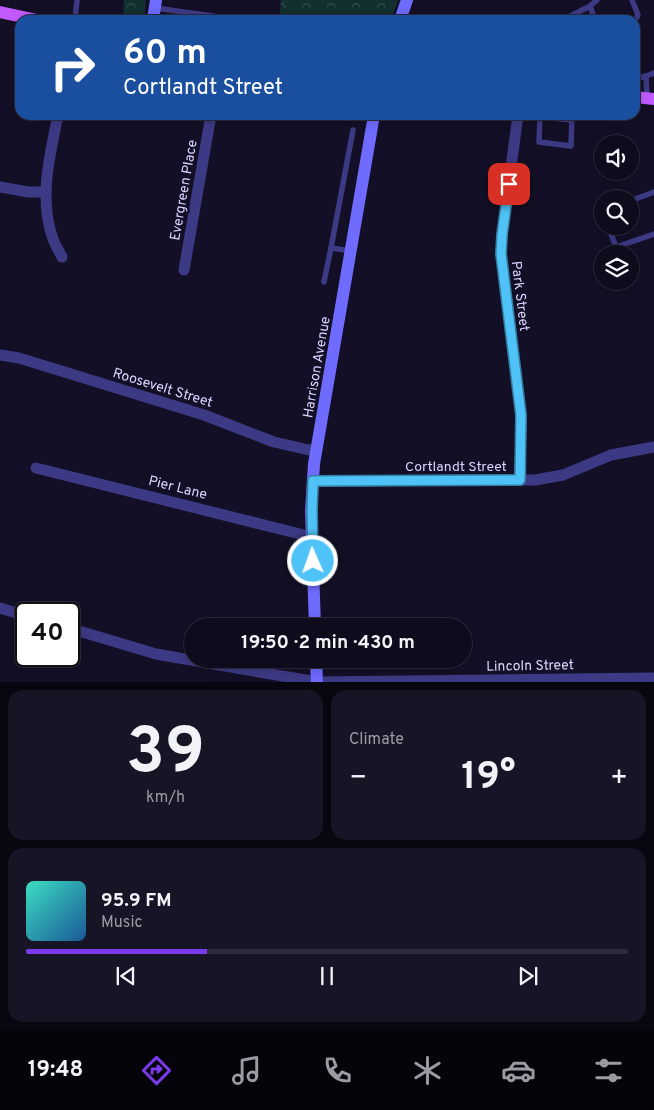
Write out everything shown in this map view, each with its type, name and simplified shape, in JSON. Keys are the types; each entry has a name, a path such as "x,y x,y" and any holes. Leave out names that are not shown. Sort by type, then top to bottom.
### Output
{"main road":[{"path":"0,12 15,15"}],"street":[{"path":"402,15 407,0"},
{"path":"57,120 46,192 48,220 52,238 62,257"},
{"name":"Evergreen Place","path":"184,270 210,120"},
{"name":"Harrison Avenue","path":"315,618 312,537 313,481 373,120"},
{"name":"Park Street","path":"517,120 501,254 521,415 520,480"},
{"path":"0,187 28,192 46,192"},
{"name":"Roosevelt Street","path":"0,355 19,358 196,412 274,442 309,450 317,449"},
{"name":"Cortlandt Street","path":"313,481 520,480 550,478 576,470 610,455 654,446"},
{"name":"Pier Lane","path":"36,468 312,537"},
{"path":"0,608 15,613"},
{"path":"80,631 156,654 317,682 316,668"},
{"name":"Lincoln Street","path":"317,682 654,678"}],"lane":[{"path":"75,15 77,0"},
{"path":"573,15 597,0"},
{"path":"632,0 638,15"},
{"path":"590,6 593,15"},
{"path":"155,9 205,15"},
{"path":"640,77 654,73"},
{"path":"646,76 646,98"},
{"path":"540,120 539,142 571,146 572,120"},
{"path":"324,282 353,130"},
{"path":"639,198 654,192"},
{"path":"611,235 616,247 654,234"},
{"path":"330,248 351,252"}],"green space":[{"path":"124,0 146,0 144,15 123,15"},
{"path":"281,0 398,0 393,15 280,15"}],"route":[{"path":"313,561 313,481 520,480 521,415 501,254 509,184"}]}
